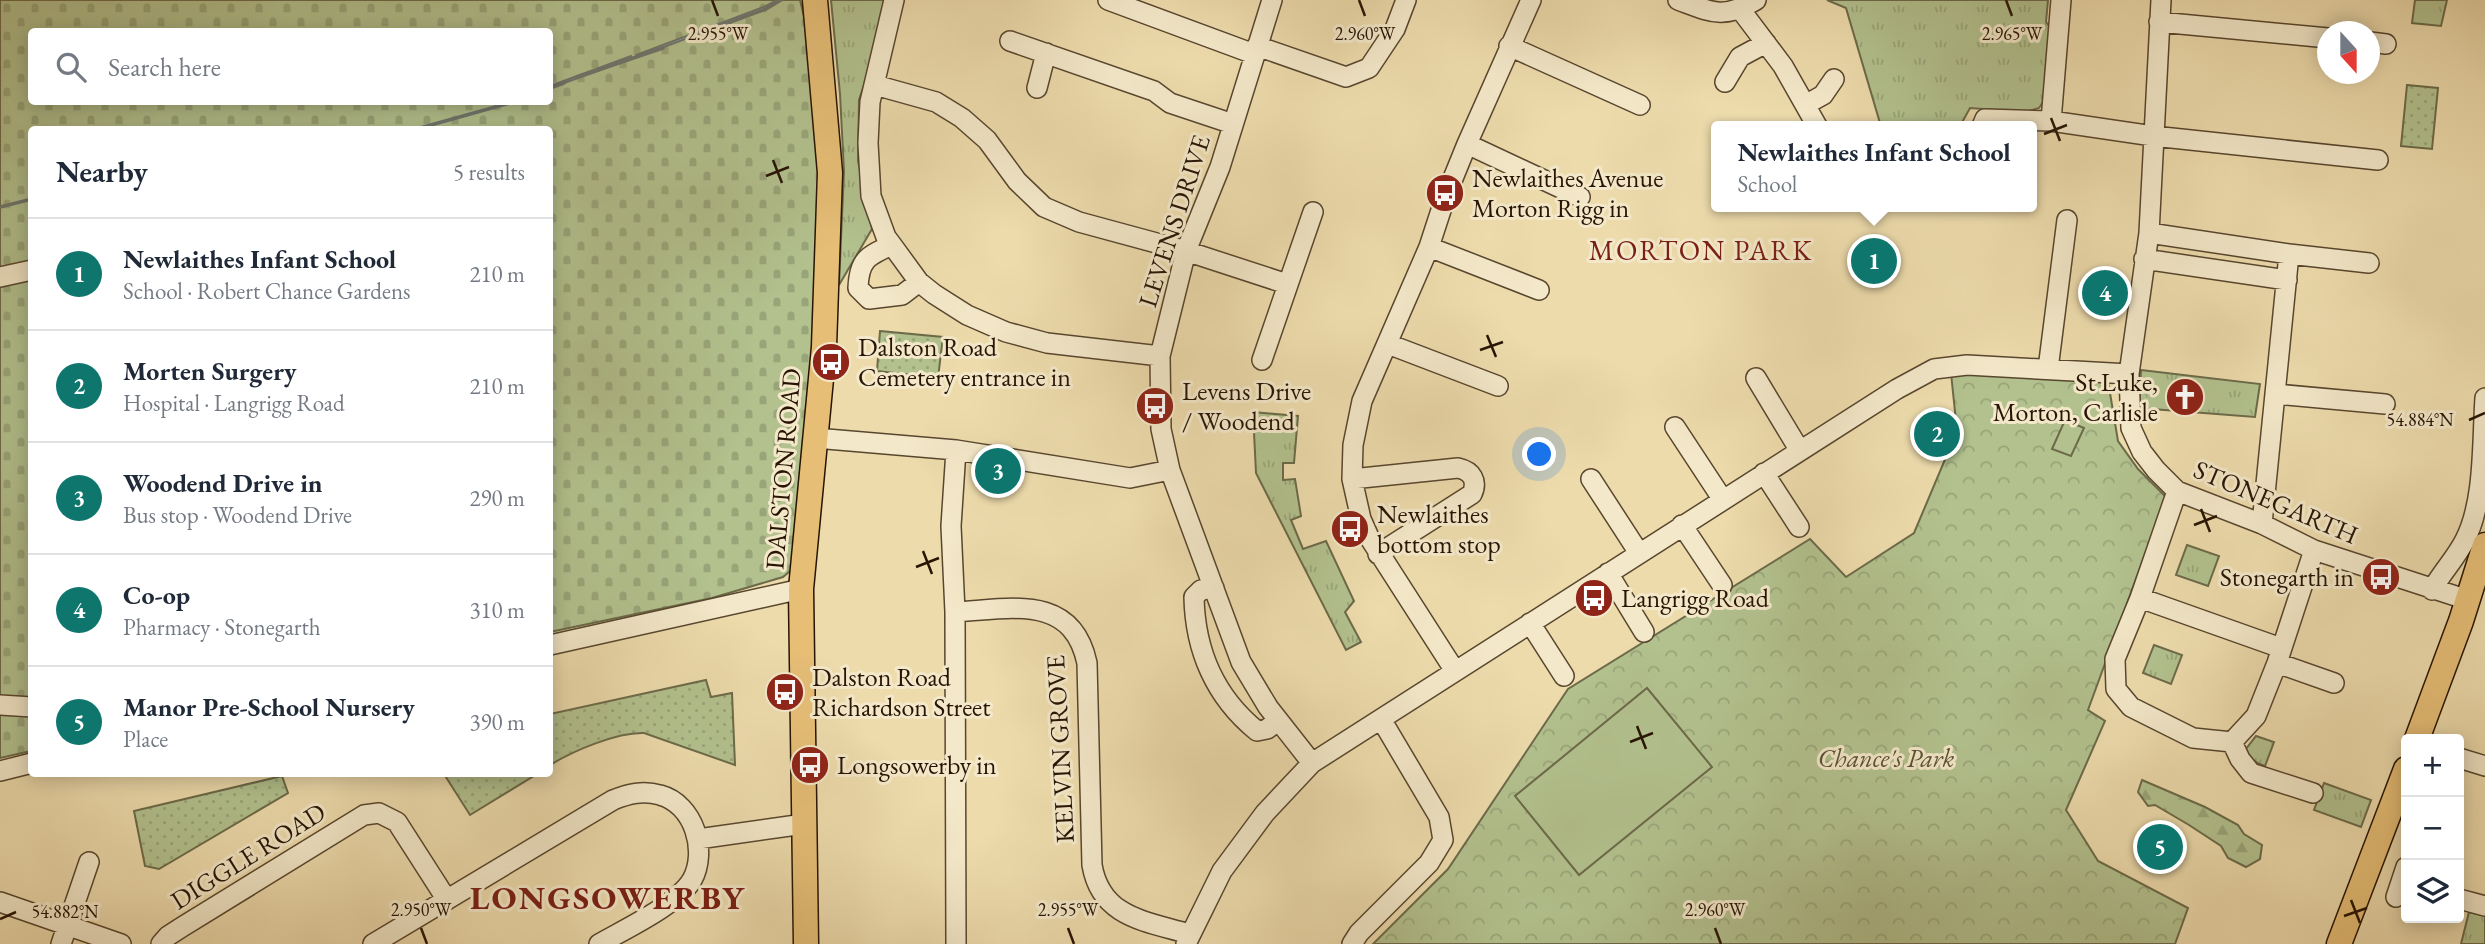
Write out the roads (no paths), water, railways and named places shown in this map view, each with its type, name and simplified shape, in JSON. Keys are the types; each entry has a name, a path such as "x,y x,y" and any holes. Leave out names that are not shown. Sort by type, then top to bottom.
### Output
{"main road":[{"name":"DALSTON ROAD","path":"806,944 801,589 826,315 830,173 815,0"},
{"path":"2419,734 2468,600 2485,545"},
{"path":"2339,944 2401,782"}],"street":[{"path":"894,0 870,102 868,143 872,196 886,237 919,282 967,316 1006,332 1047,343 1160,356"},
{"path":"1108,0 1255,50 1346,77 1369,68 1395,29 1406,0"},
{"name":"LEVENS DRIVE","path":"1272,0 1220,167 1186,251 1160,356 1161,429 1170,470 1241,662 1268,707 1312,763"},
{"path":"1455,671 1378,554 1361,519 1352,479 1356,422 1362,401 1429,247 1467,144 1531,0"},
{"path":"1678,0 1714,14 1748,5 1766,43 1783,66 1814,121"},
{"path":"2050,121 2061,0"},
{"name":"STONEGARTH","path":"2161,0 2149,233 2129,374 2131,428 2142,452 2177,491 2262,523 2314,550 2468,600"},
{"path":"2159,22 2317,37"},
{"path":"1010,41 1154,91 1170,103 1233,124"},
{"path":"1725,82 1740,57 1766,43"},
{"path":"1509,46 1640,105"},
{"path":"1037,89 1046,53"},
{"path":"1805,105 1823,95 1834,79"},
{"path":"875,85 936,102 962,118 987,140 1017,181 1044,207 1079,222 1186,251 1287,284"},
{"path":"1984,121 2050,121 2153,136 2378,160"},
{"path":"1467,144 1580,197"},
{"path":"1262,360 1313,212"},
{"path":"2048,369 2067,220"},
{"path":"2149,233 2369,263"},
{"path":"892,245 863,261 859,271 858,288 869,299 902,295 919,282"},
{"path":"1429,247 1539,290"},
{"path":"2262,523 2289,254"},
{"path":"2144,259 2287,280"},
{"path":"0,277 28,271"},
{"path":"1388,344 1498,386"},
{"path":"1187,939 1223,870 1265,813 1312,763 1897,389 1934,369 1967,365 2129,374"},
{"path":"1756,378 1800,451"},
{"path":"2276,394 2385,404"},
{"path":"2432,590 2466,538 2474,517 2485,398"},
{"path":"1675,427 1723,500"},
{"path":"815,438 956,450 1130,478 1170,470"},
{"path":"956,450 951,526 955,612 956,944"},
{"path":"1352,479 1458,468 1465,469 1472,477 1475,488 1472,494 1378,554"},
{"path":"1764,473 1799,527"},
{"path":"1591,479 1639,553"},
{"path":"2177,491 2140,598 2115,659 2116,689 2132,707 2193,738 2232,742"},
{"path":"1682,526 1722,585"},
{"path":"2232,742 2256,716 2314,550"},
{"path":"1608,573 1644,632"},
{"path":"1214,588 1201,590 1194,597 1202,654 1212,679 1257,731 1267,729 1278,720"},
{"path":"553,644 801,589"},
{"path":"2140,598 2279,655 2334,683"},
{"name":"KELVIN GROVE","path":"955,612 1036,609 1059,616 1075,631 1081,640 1087,663 1092,865 1096,882 1106,901 1123,913 1187,939"},
{"path":"1530,623 1564,676"},
{"path":"0,705 28,707"},
{"path":"1352,944 1359,933 1429,863 1443,840 1439,817 1381,719"},
{"path":"2232,742 2251,773 2313,793"},
{"path":"2464,760 2485,766"},
{"path":"0,771 28,765"},
{"path":"373,944 612,800 625,795 650,793 672,800 680,806 698,839 698,863 692,879 680,895 599,944"},
{"name":"DIGGLE ROAD","path":"161,944 182,927 364,815 379,813 397,822 447,900"},
{"path":"698,839 804,824"},
{"path":"64,935 89,862"},
{"path":"2464,900 2485,906"},
{"path":"0,902 64,935 121,944"}],"water":[{"path":"781,0 766,9 637,57 636,55 766,6"},
{"path":"631,56 632,59 553,85"}],"waterway":[{"path":"709,30 766,9 781,0"},
{"path":"577,77 663,48"},
{"path":"553,87 564,83"},
{"path":"427,126 502,105"},
{"path":"0,207 28,200"}],"place":[{"name":"Newlaithes Avenue Morton Rigg in","path":"1445,193"},
{"name":"Newlaithes Infant School","path":"1874,261"},
{"name":"Co-op","path":"2105,293"},
{"name":"Dalston Road Cemetery entrance in","path":"831,362"},
{"name":"St Luke, Morton, Carlisle","path":"2185,397"},
{"name":"Levens Drive / Woodend","path":"1155,406"},
{"name":"Morten Surgery","path":"1937,434"},
{"name":"Woodend Drive in","path":"998,471"},
{"name":"Newlaithes bottom stop","path":"1350,529"},
{"name":"Stonegarth in","path":"2381,577"},
{"name":"Langrigg Road","path":"1594,598"},
{"name":"Dalston Road Richardson Street","path":"785,692"},
{"name":"Longsowerby in","path":"810,765"},
{"name":"Manor Pre-School Nursery","path":"2160,847"}],"district":[{"name":"MORTON PARK","path":"1701,250"},
{"name":"LONGSOWERBY","path":"608,897"}],"park label":[{"name":"Chance's Park","path":"1886,758"}]}
